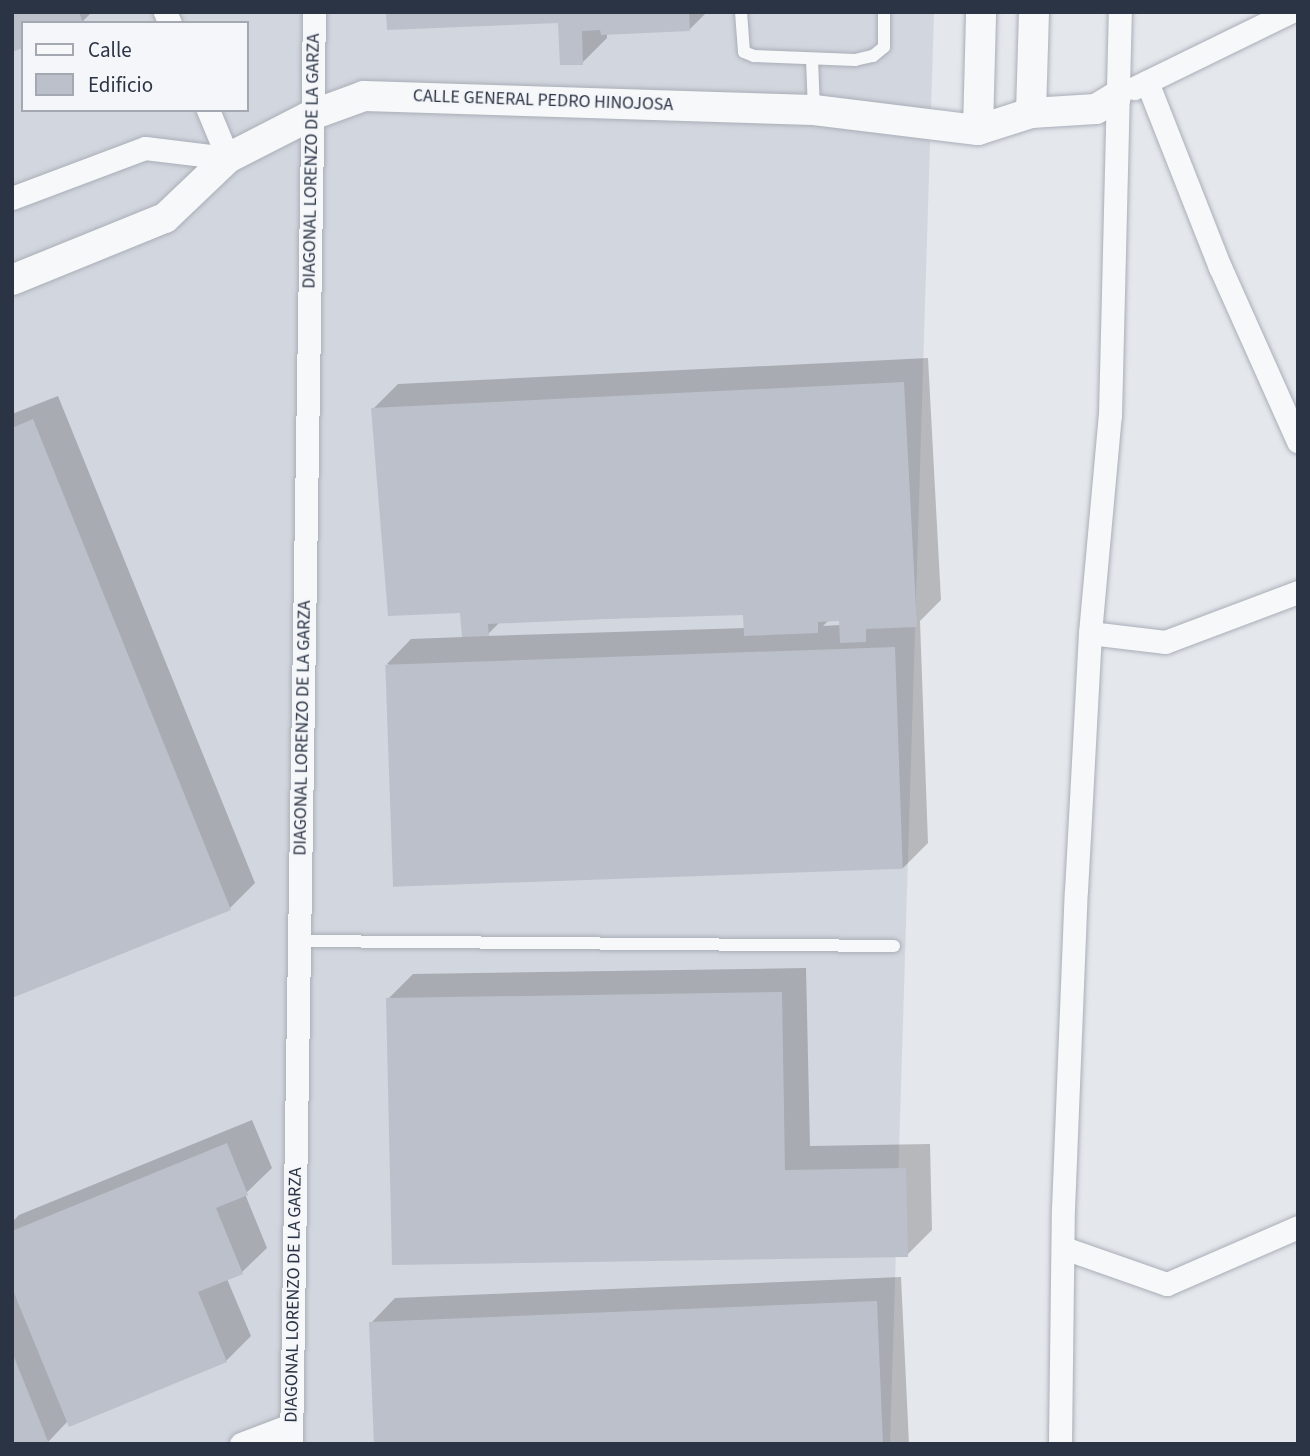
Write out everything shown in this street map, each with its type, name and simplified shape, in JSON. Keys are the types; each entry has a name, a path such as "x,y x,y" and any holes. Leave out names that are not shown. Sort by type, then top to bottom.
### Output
{"street":[{"name":"DIAGONAL LORENZO DE LA GARZA","path":"291,1434 314,12"},
{"path":"978,130 981,12"},
{"path":"1031,113 1034,12"},
{"path":"1060,1444 1064,1248 1090,633 1110,415 1120,12"},
{"path":"1116,97 1290,12"},
{"path":"1147,82 1220,267 1298,441"},
{"name":"CALLE GENERAL PEDRO HINOJOSA","path":"12,280 165,218 228,158 312,116 364,96 814,110 978,130 1031,113 1096,109 1116,97"},
{"path":"12,198 145,148 228,158 209,112"},
{"path":"1090,633 1165,642 1298,592"},
{"path":"1064,1248 1167,1284 1298,1227"},
{"path":"241,1444 291,1434"}],"lane":[{"path":"741,12 744,52 812,59 873,56 884,47 884,12"},
{"path":"812,59 814,110"},
{"path":"300,941 894,946"}],"shaded area":[{"path":"12,12 934,12 890,1444 12,1444"}],"building":[{"path":"12,12 79,12 82,21 21,21 21,49 12,52"},
{"path":"386,12 689,12 690,31 601,35 600,30 582,31 583,65 560,65 558,23 387,30"},
{"path":"904,382 917,627 866,629 866,642 840,643 839,621 818,622 818,633 744,636 743,615 488,624 489,636 462,637 460,613 388,616 371,408"},
{"path":"33,419 231,910 12,998 12,428"},
{"path":"895,647 903,869 393,887 385,665"},
{"path":"782,992 785,1170 906,1168 908,1257 392,1265 386,998"},
{"path":"227,1143 248,1195 216,1208 243,1274 198,1292 227,1362 69,1427 12,1288 12,1231"},
{"path":"877,1301 883,1444 374,1444 369,1322"},
{"path":"12,1352 49,1444 12,1444"}]}
